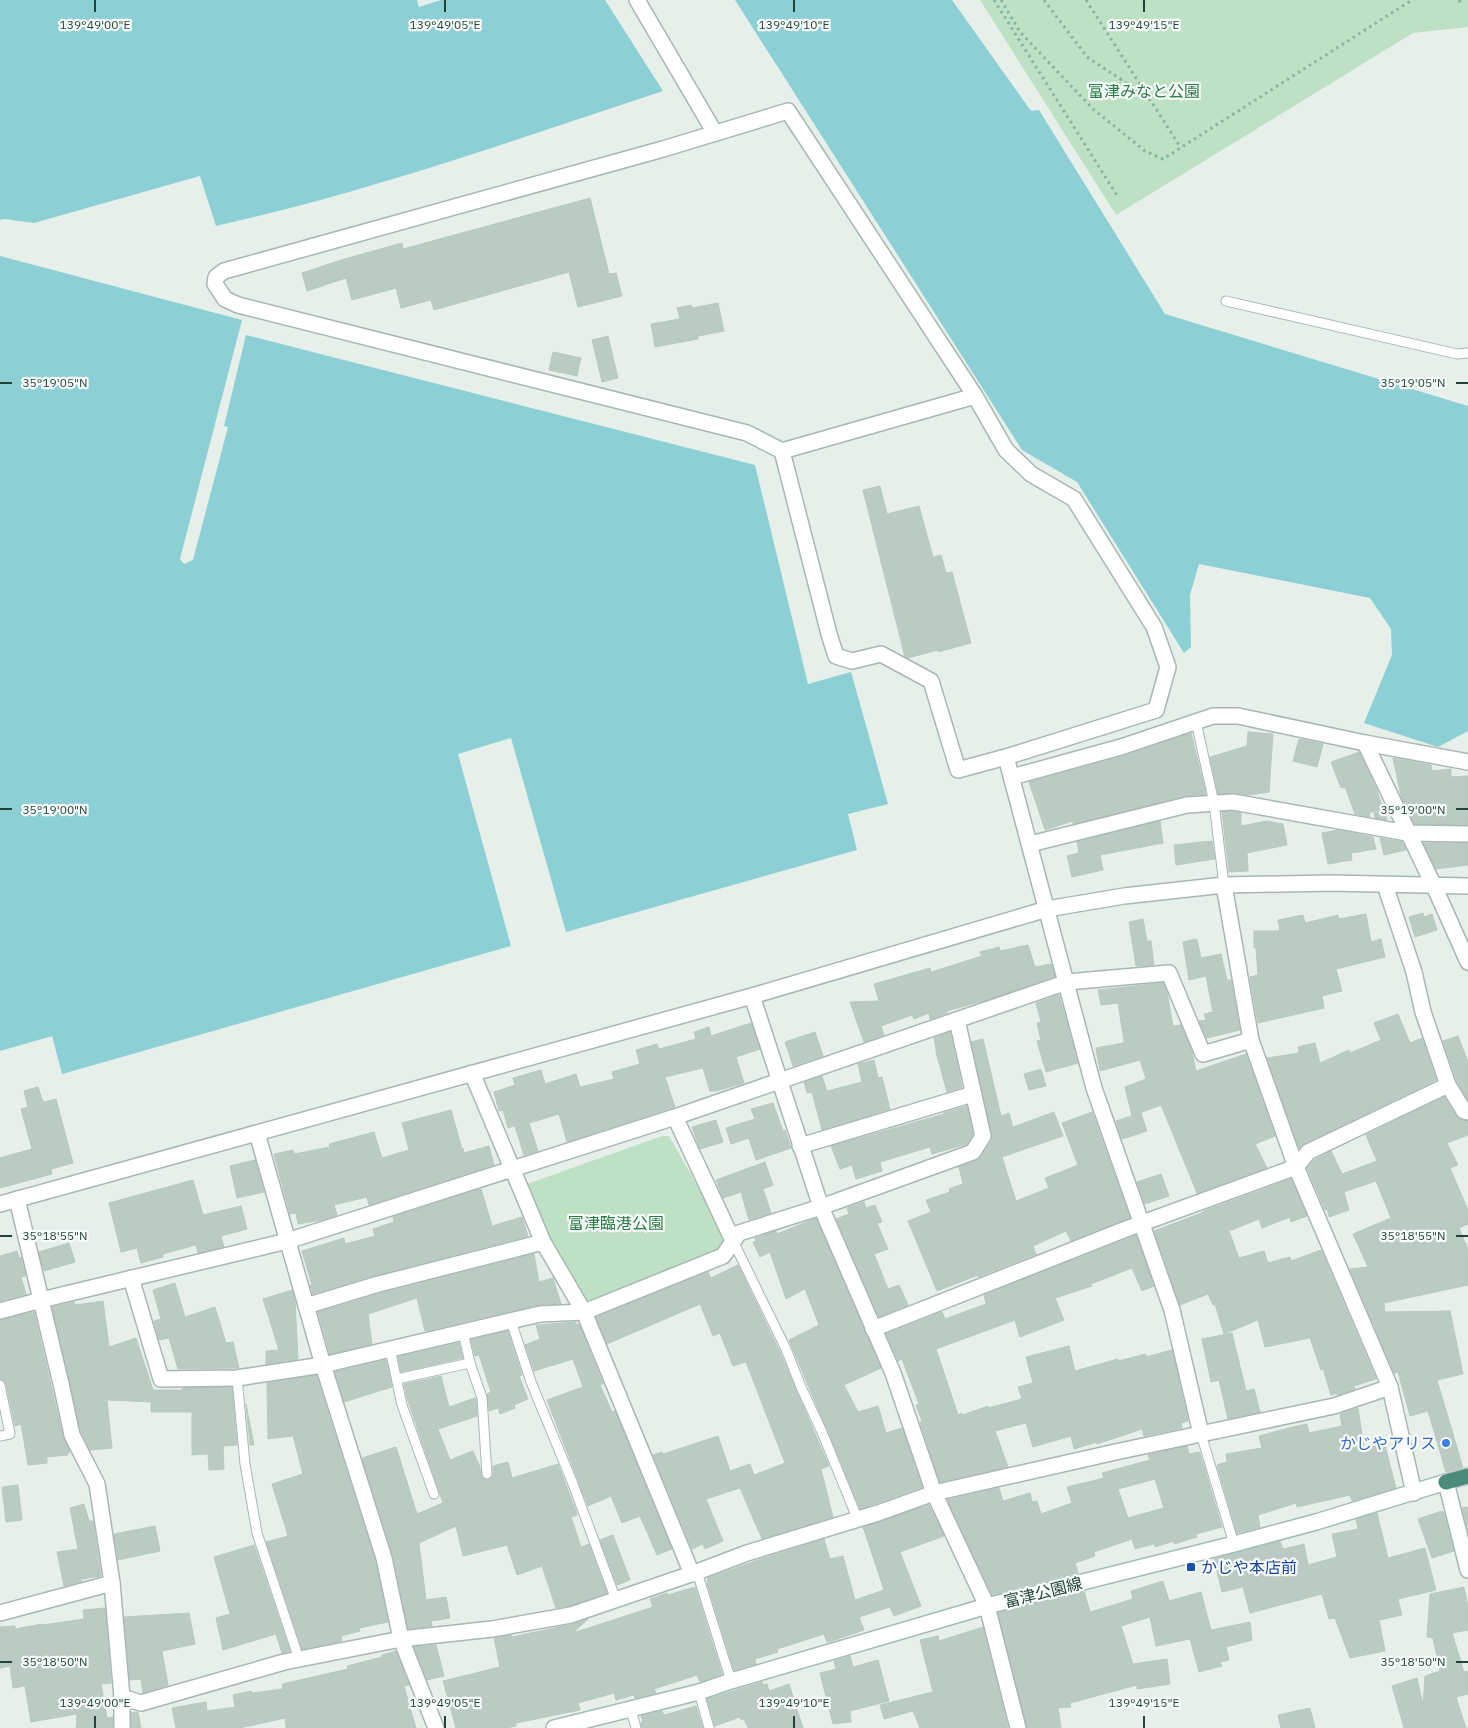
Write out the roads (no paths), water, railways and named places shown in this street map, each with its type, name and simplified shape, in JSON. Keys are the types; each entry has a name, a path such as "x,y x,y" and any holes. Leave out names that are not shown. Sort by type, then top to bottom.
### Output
{"highway":[{"path":"1446,1482 1468,1476"}],"street":[{"path":"637,0 715,132"},
{"path":"782,451 836,656 852,661 881,654 931,681 958,770 1156,710 1168,667 1154,626 1074,499 1031,474 1006,450 975,396 788,111 663,149 224,271 216,278 215,284 225,299 238,305 747,433 782,451 975,396"},
{"path":"1012,777 1121,747 1213,716 1238,716 1365,743 1468,762"},
{"path":"1365,743 1434,886 1468,962"},
{"path":"1006,757 1094,1088 1172,1310 1201,1434"},
{"path":"1030,844 1187,805 1233,802 1408,834 1468,834"},
{"path":"1224,885 1251,1040 1296,1166 1390,1387 1414,1493"},
{"path":"0,1204 752,996 1047,909 1124,896 1224,885 1468,886"},
{"path":"1385,885 1414,972 1423,1012 1448,1085 1464,1111 1468,1112"},
{"path":"0,1311 287,1241 675,1117 1067,982 1169,973 1203,1054 1251,1040"},
{"path":"752,996 821,1207 893,1374 934,1493 988,1606 1018,1728"},
{"path":"131,1278 161,1379 237,1378 323,1365 540,1314 584,1312 723,1256 739,1234 821,1207 973,1152 983,1136 957,1020"},
{"path":"472,1073 543,1242 584,1312 694,1573"},
{"path":"873,1329 1296,1166 1308,1152 1448,1085"},
{"path":"800,1146 973,1094"},
{"path":"675,1117 733,1241"},
{"path":"258,1133 323,1365 384,1558 401,1639 436,1728"},
{"path":"17,1199 72,1435 97,1484 112,1584 122,1697 122,1728"},
{"path":"306,1306 375,1285 543,1242"},
{"path":"122,1697 141,1703 300,1659 401,1639 492,1629 562,1616 616,1600 747,1553 858,1520 934,1493 1120,1450 1334,1406 1390,1387"},
{"path":"1446,1482 1468,1570"},
{"name":"富津公園線","path":"554,1728 699,1692 988,1606 1234,1544 1414,1493 1446,1482"},
{"path":"0,1613 112,1584"}],"lane":[{"path":"1226,301 1457,354 1468,353"},
{"path":"1196,722 1214,803 1224,885"},
{"path":"733,1241 786,1349 800,1387 822,1432 858,1520"},
{"path":"511,1321 531,1382 573,1484 616,1600"},
{"path":"463,1332 470,1363 482,1398 487,1474"},
{"path":"390,1349 402,1405 434,1494"},
{"path":"397,1379 470,1363"},
{"path":"237,1378 245,1464 257,1532 300,1659"},
{"path":"0,1385 10,1434 0,1436"},
{"path":"1201,1434 1234,1544"},
{"path":"694,1573 731,1681"},
{"path":"699,1692 709,1728"},
{"path":"631,1710 636,1728"}],"water":[{"path":"0,0 417,0 419,7 441,0 605,0 663,91 385,181 216,226 200,176 34,223 0,220"},
{"path":"735,0 952,0 1031,111 1039,110 1165,314 1468,406 1468,731 1438,747 1364,723 1392,655 1391,629 1370,598 1199,564 1190,595 1191,647 1184,653 1077,482 1022,450"},
{"path":"0,256 242,320 180,559 184,564 193,560 228,427 224,426 246,335 755,465 808,684 851,672 888,804 848,814 857,850 566,932 511,738 458,754 511,946 62,1074 52,1036 0,1051"}],"place":[{"name":"かじやアリス","path":"1446,1443"},
{"name":"かじや本店前","path":"1191,1567"}],"park label":[{"name":"富津みなと公園","path":"1144,91"},
{"name":"富津臨港公園","path":"616,1223"}]}
